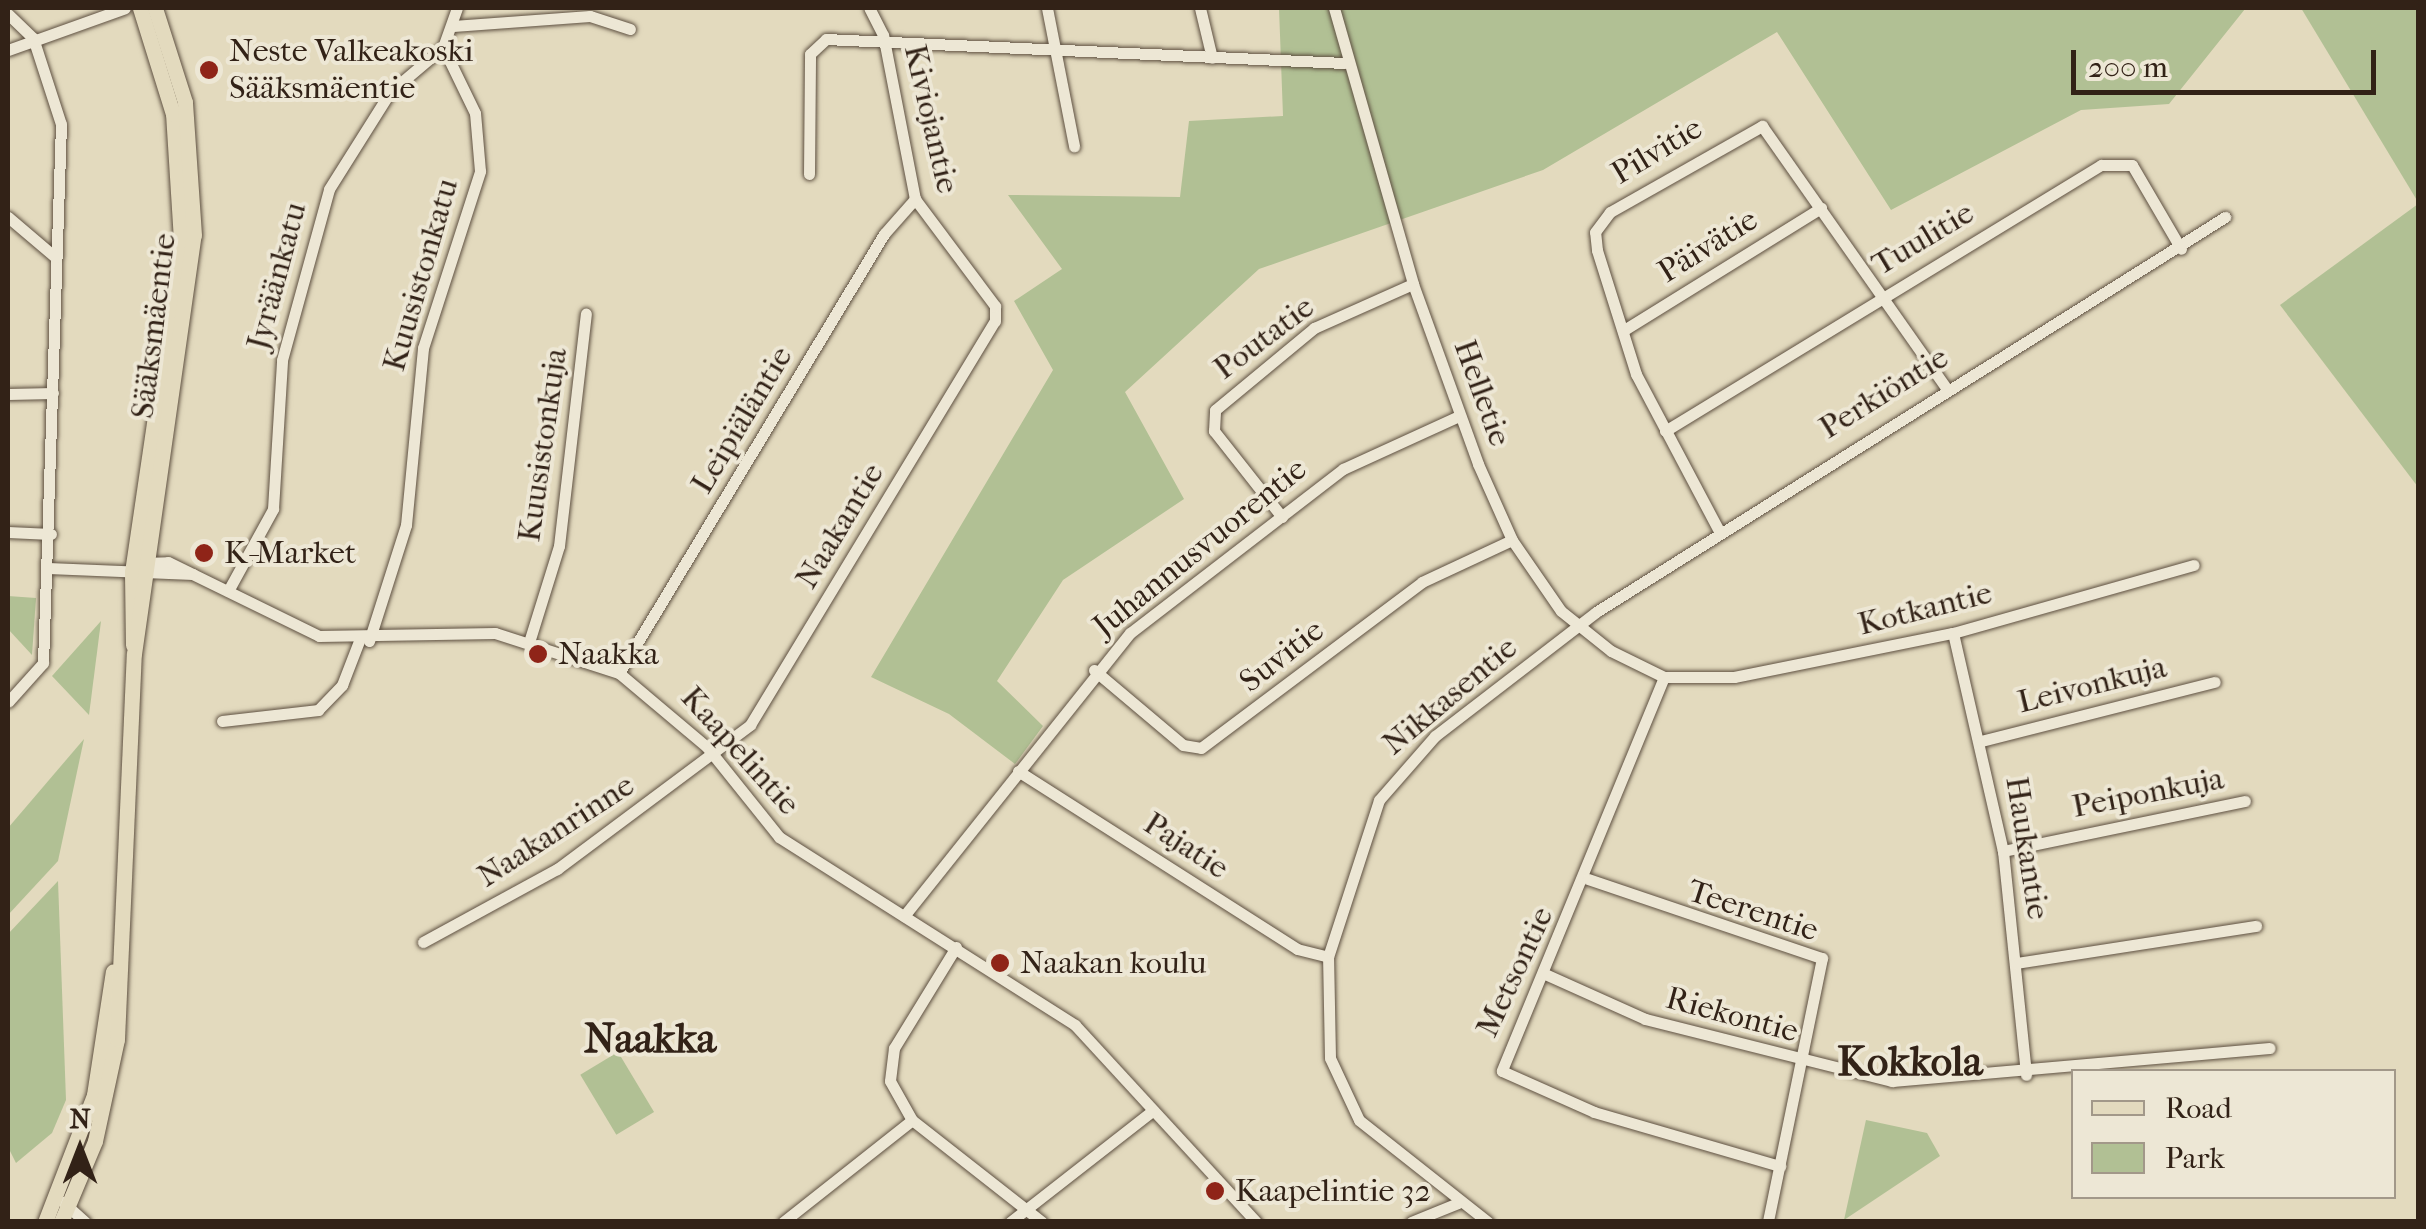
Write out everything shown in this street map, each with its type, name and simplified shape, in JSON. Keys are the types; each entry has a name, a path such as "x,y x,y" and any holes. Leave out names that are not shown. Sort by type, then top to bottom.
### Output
{"main road":[{"name":"Sääksmäentie","path":"58,1215 94,1095 120,942 134,654 182,240 173,114 154,8"}],"street":[{"path":"8,50 125,8"},
{"name":"Jyräänkatu","path":"228,591 272,509 282,360 329,189 390,92 443,47 457,8"},
{"name":"Kiviojantie","path":"868,8 883,35 915,198 998,312"},
{"path":"1047,8 1074,146"},
{"path":"1200,8 1212,58"},
{"name":"Helletie","path":"1334,8 1344,63 1413,284 1459,416 1512,540 1578,627 1664,677"},
{"path":"8,14 33,38 61,124 51,534 43,663 8,702"},
{"path":"453,26 590,16 630,29"},
{"path":"809,174 810,54 826,39 883,35 1212,58 1344,63"},
{"name":"Kuusistonkatu","path":"222,722 318,710 342,685 364,641 406,525 423,348 480,171 476,113 443,47"},
{"name":"Pilvitie","path":"1718,530 1665,431 1624,330 1595,232 1627,202 1762,126 1945,386"},
{"name":"Tuulitie","path":"1665,431 1883,294 2118,160 2132,165 2181,249"},
{"name":"Leipiäläntie","path":"619,673 884,234 915,198"},
{"name":"Päivätie","path":"1624,330 1820,208"},
{"path":"8,217 55,257"},
{"name":"Perkiöntie","path":"1578,627 1718,530 1945,386 2181,249 2225,217"},
{"name":"Poutatie","path":"1282,517 1214,431 1215,410 1314,328 1413,284"},
{"name":"Naakantie","path":"716,758 750,724 801,645 998,312"},
{"name":"Kuusistonkuja","path":"530,640 560,546 586,314"},
{"path":"8,394 53,393"},
{"name":"Juhannusvuorentie","path":"904,916 1094,670 1282,517 1378,448 1459,416"},
{"path":"8,532 51,534"},
{"name":"Suvitie","path":"1094,670 1183,745 1201,748 1422,582 1512,540"},
{"name":"Kotkantie","path":"1664,677 1734,677 1953,633 2194,565"},
{"name":"Kaapelintie","path":"48,568 194,574 293,628 364,641 530,640 619,673 716,758 779,837 1066,1018 1256,1222"},
{"name":"Nikkasentie","path":"1488,1222 1380,1141 1344,1096 1324,1020 1328,957 1378,800 1434,736 1578,627"},
{"name":"Haukantie","path":"1953,633 1981,741 2003,850 2026,1075"},
{"name":"Metsontie","path":"1664,677 1588,878 1502,1071 1594,1112 1780,1166"},
{"name":"Leivonkuja","path":"1981,741 2215,682"},
{"name":"Naakanrinne","path":"422,942 557,868 716,758"},
{"name":"Pajatie","path":"1018,771 1297,949 1328,957"},
{"name":"Peiponkuja","path":"2003,850 2245,801"},
{"name":"Teerentie","path":"1588,878 1822,958 1768,1222"},
{"path":"2016,963 2256,926"},
{"path":"956,947 889,1060 898,1102 912,1120 1042,1222"},
{"name":"Riekontie","path":"1544,974 1645,1019 1802,1063 1892,1080 2071,1070"},
{"name":"Riekontie","path":"2080,1069 2270,1048"},
{"path":"1010,1222 1022,1206 1151,1112"},
{"path":"783,1222 912,1120"},
{"path":"1411,1222 1458,1203"},
{"name":"Sääksmäentie","path":"58,1215 86,1222"}],"green space":[{"path":"1279,8 2245,9 2169,104 2081,110 1891,210 1777,32 1543,170 1259,269 1125,392 1184,499 1063,580 997,681 1043,726 1015,764 949,714 871,677 1053,370 1014,301 1062,269 1008,195 1180,197 1189,121 1283,116"},
{"path":"2301,8 2418,8 2418,202"},
{"path":"2418,204 2418,487 2280,305"},
{"path":"8,596 36,598 32,655 8,629"},
{"path":"101,621 89,715 52,676"},
{"path":"84,739 58,861 8,915 8,828"},
{"path":"58,881 66,1100 52,1133 16,1163 8,1147 8,934"},
{"path":"618,1052 654,1112 616,1135 580,1075"},
{"path":"1866,1120 1927,1133 1940,1156 1844,1220"}],"place":[{"name":"Neste Valkeakoski Sääksmäentie","path":"209,70"},
{"name":"K-Market","path":"204,553"},
{"name":"Naakka","path":"538,654"},
{"name":"Naakan koulu","path":"1000,963"},
{"name":"Kaapelintie 32","path":"1215,1191"}],"district":[{"name":"Naakka","path":"650,1039"},
{"name":"Kokkola","path":"1910,1062"}]}
